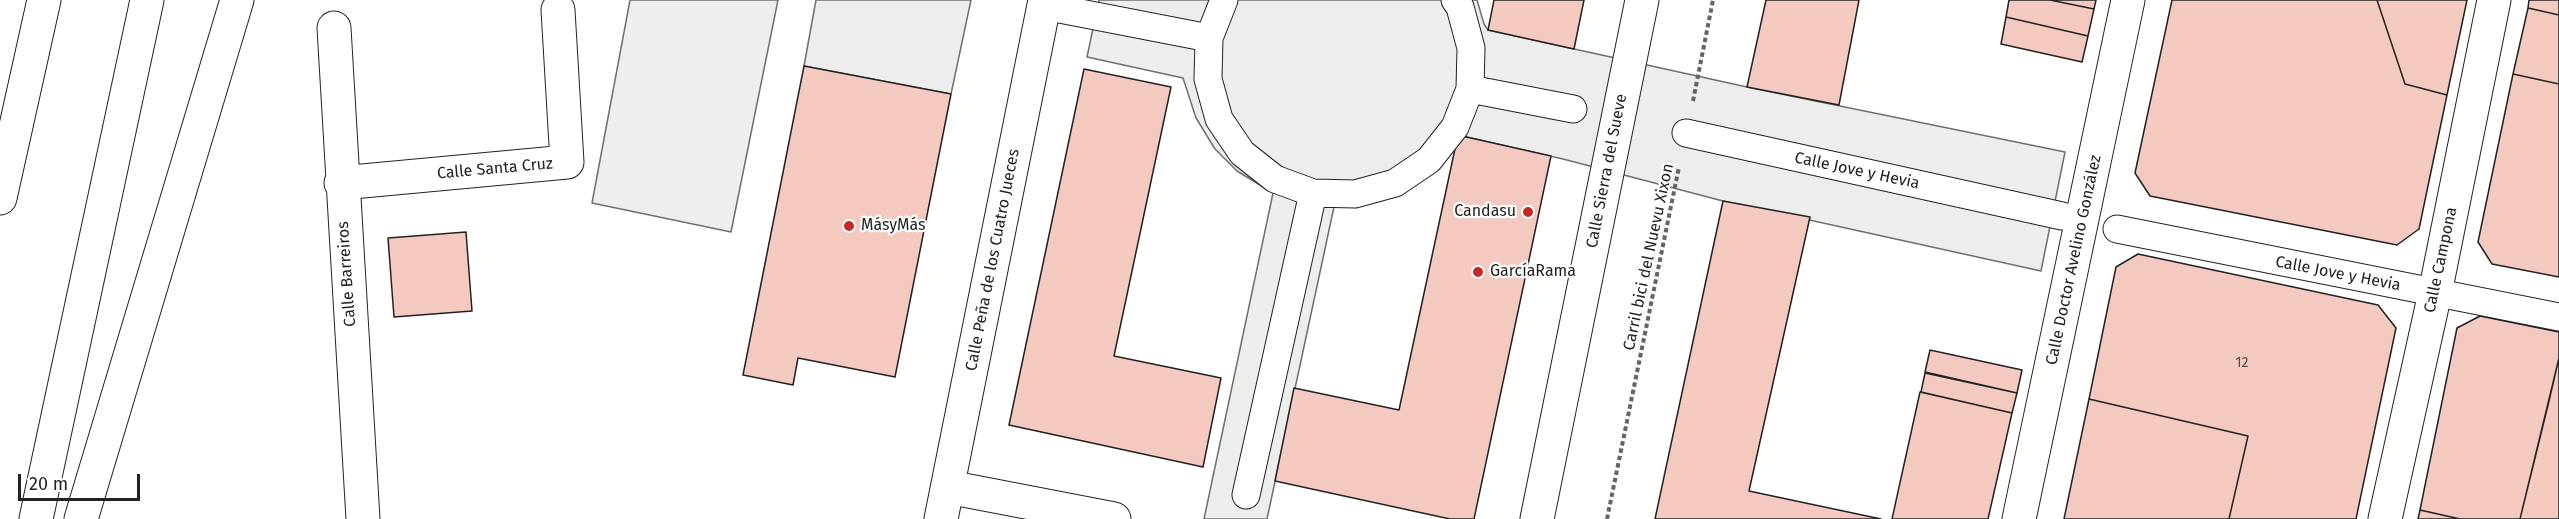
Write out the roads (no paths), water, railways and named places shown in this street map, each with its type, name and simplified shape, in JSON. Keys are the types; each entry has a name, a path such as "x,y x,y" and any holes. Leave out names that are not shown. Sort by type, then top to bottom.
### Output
{"main road":[{"path":"0,198 44,0"},
{"path":"36,519 147,0"},
{"path":"81,519 237,0"},
{"name":"Calle Sierra del Sueve","path":"1537,519 1642,0"},
{"name":"Calle Doctor Avelino González","path":"2019,519 2128,0"},
{"name":"Calle Campona","path":"2385,519 2435,293 2494,0"},
{"name":"Calle Peña de los Cuatro Jueces","path":"941,519 1045,3"},
{"name":"Calle Santa Cruz","path":"342,183 567,162 558,10"},
{"name":"Calle Barreiros","path":"334,28 363,519"},
{"path":"948,487 1114,519"}],"street":[{"path":"1224,0 1209,38 1208,79 1219,119 1236,145 1242,153 1275,179 1313,193 1355,194 1395,183 1429,160 1455,127 1470,89 1471,48 1460,7 1455,0"},
{"path":"1045,3 1209,38"},
{"path":"1470,89 1573,109"},
{"name":"Calle Jove y Hevia","path":"1686,133 2062,216"},
{"path":"1246,495 1313,193"},
{"name":"Calle Jove y Hevia","path":"2117,229 2559,317"}],"place":[{"name":"Candasu","path":"1528,212"},
{"name":"MásyMás","path":"849,226"},
{"name":"GarcíaRama","path":"1478,272"}]}
